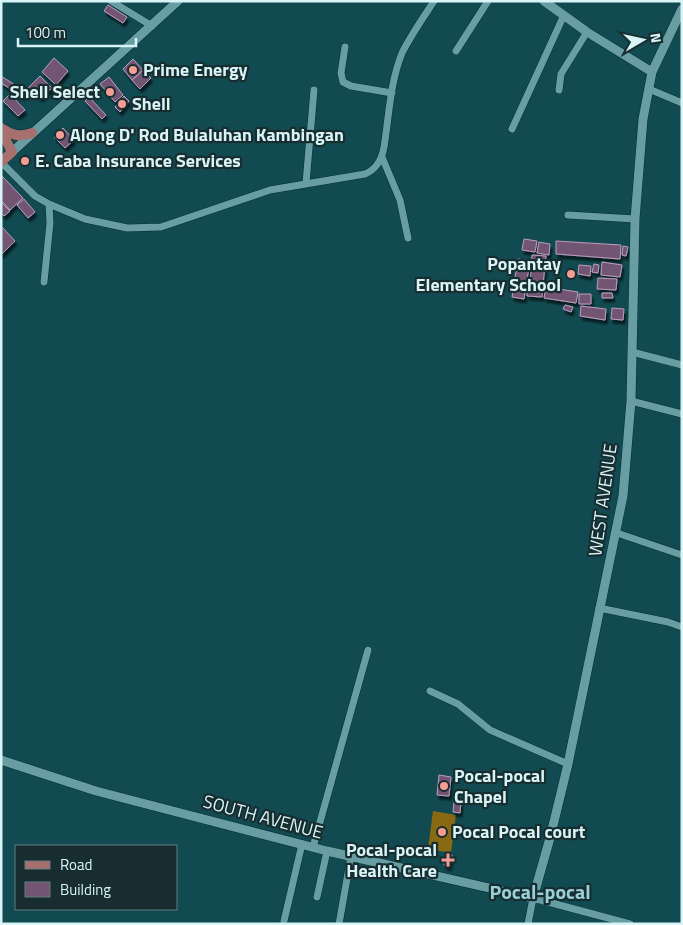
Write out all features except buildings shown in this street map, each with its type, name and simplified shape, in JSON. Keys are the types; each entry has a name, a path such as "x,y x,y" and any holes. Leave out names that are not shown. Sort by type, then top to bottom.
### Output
{"main road":[{"path":"1,129 10,134 20,136 32,133"},
{"path":"1,129 6,151 1,162"}],"street":[{"path":"111,1 152,26"},
{"path":"6,151 32,133 178,1"},
{"path":"1,162 35,196 49,204 85,219 127,228 161,227 256,194 306,182 365,174 374,169 382,156 392,93 402,54 413,32 434,1"},
{"path":"456,51 488,1"},
{"path":"544,1 587,32 652,72"},
{"name":"WEST AVENUE","path":"528,924 532,898 550,838 568,764 599,608 617,533 624,488 631,401 635,219 643,118 652,72 682,9"},
{"path":"512,129 564,15"},
{"path":"560,90 561,74 587,32"},
{"path":"345,47 342,73 343,82 351,86 392,93"},
{"path":"649,89 682,103"},
{"path":"306,182 314,90"},
{"path":"382,156 402,208 408,238"},
{"path":"44,282 50,223 49,204"},
{"path":"568,215 635,219"},
{"path":"632,352 682,364"},
{"path":"631,401 682,414"},
{"path":"617,533 682,555"},
{"path":"599,608 668,622 682,627"},
{"path":"313,847 368,650"},
{"path":"430,691 458,704 490,730 568,764"},
{"name":"SOUTH AVENUE","path":"1,760 103,793 327,851 532,898"},
{"path":"284,921 302,844"},
{"path":"317,898 327,851"},
{"path":"339,924 352,856"},
{"path":"532,898 630,924"}],"shaded area":[{"name":"Pocal Pocal court","path":"433,811 456,815 451,853 428,849"}],"place":[{"name":"Prime Energy","path":"133,70"},
{"name":"Shell Select","path":"110,92"},
{"name":"Shell","path":"122,104"},
{"name":"Along D' Rod Bulaluhan Kambingan","path":"60,135"},
{"name":"E. Caba Insurance Services","path":"25,161"},
{"name":"Popantay Elementary School","path":"571,274"},
{"name":"Pocal-pocal Chapel","path":"444,786"},
{"name":"Pocal Pocal court","path":"442,832"},
{"name":"Pocal-pocal Health Care","path":"448,860"}],"district":[{"name":"Pocal-pocal","path":"540,892"}]}
